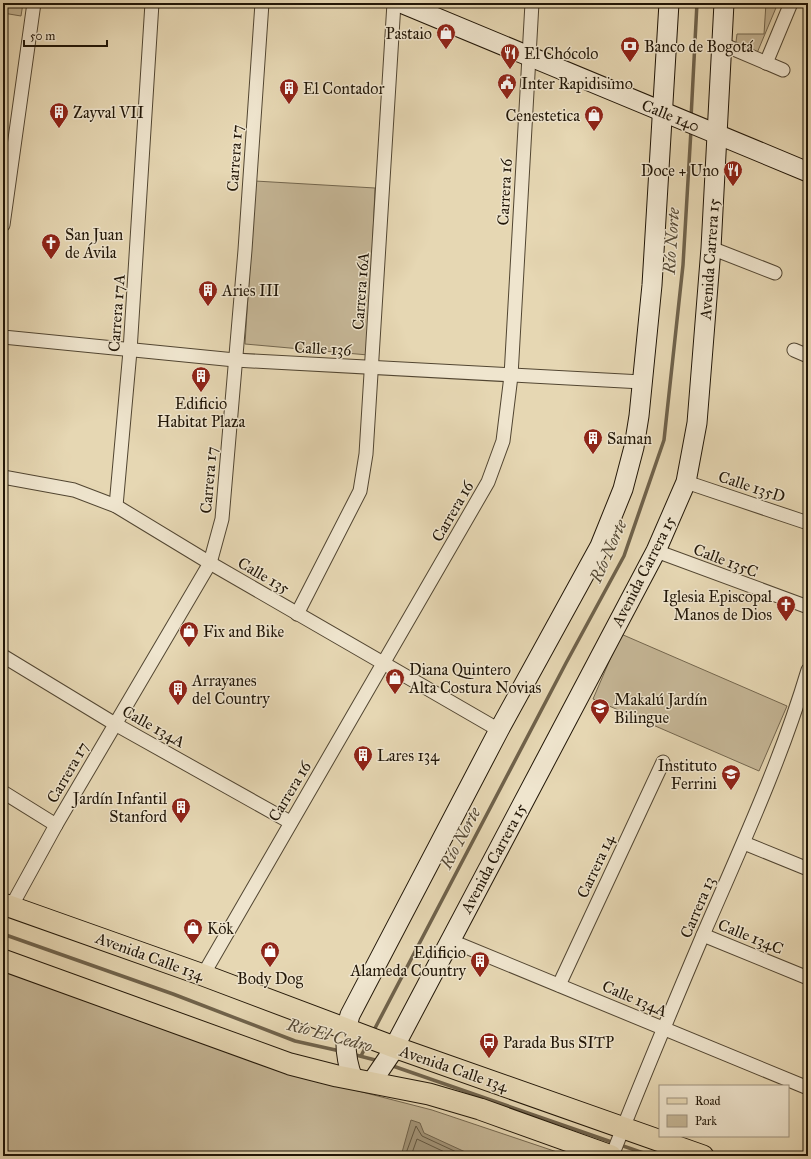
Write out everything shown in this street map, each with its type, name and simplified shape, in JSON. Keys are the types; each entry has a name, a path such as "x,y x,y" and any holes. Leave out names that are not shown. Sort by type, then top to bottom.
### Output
{"main road":[{"name":"Calle 140","path":"401,3 808,172"},
{"path":"362,1075 350,1034 350,1015 499,730 610,524 623,489 634,447 639,416 652,285 667,114 669,3"},
{"name":"Avenida Carrera 15","path":"362,1075 389,1048 449,940 656,551 686,482 697,423 711,248 714,132 724,3"},
{"name":"Avenida Calle 134","path":"7,905 203,975 350,1034 389,1048 616,1145"},
{"name":"Avenida Calle 134","path":"3,960 290,1064 362,1075 480,1109 616,1145 703,1156"}],"street":[{"path":"3,225 34,3"},
{"name":"Carrera 17A","path":"116,506 130,351 152,3"},
{"name":"Carrera 17","path":"7,905 56,825 210,563 222,519 245,250 262,3"},
{"name":"Carrera 16A","path":"297,614 360,491 366,454 394,3"},
{"name":"Carrera 16","path":"203,975 290,822 385,664 488,482 503,441 511,376 532,3"},
{"path":"766,63 791,3"},
{"path":"722,44 782,70"},
{"path":"711,248 775,273"},
{"name":"Calle 136","path":"3,337 130,351 235,360 642,382"},
{"path":"794,350 808,356"},
{"name":"Calle 135","path":"3,477 74,490 116,506 297,614 499,730"},
{"name":"Calle 135D","path":"686,482 808,523"},
{"name":"Calle 135C","path":"656,551 808,607"},
{"name":"Calle 134A","path":"3,656 115,724 290,822"},
{"name":"Carrera 13","path":"616,1145 703,935 803,708 808,670"},
{"name":"Carrera 14","path":"559,985 663,762"},
{"path":"3,792 56,825"},
{"path":"744,843 808,869"},
{"name":"Calle 134C","path":"703,935 808,978"},
{"name":"Calle 134A","path":"449,940 808,1088"}],"green space":[{"path":"3,3 23,3 21,16 3,13"},
{"path":"766,3 778,3 757,53 736,42 737,34 764,34"},
{"path":"255,181 375,188 368,355 245,344"},
{"path":"621,634 787,706 759,771 593,699"},
{"path":"3,971 300,1076 432,1110 569,1156 3,1156"}],"water":[{"path":"411,1120 420,1123 424,1133 474,1156 401,1156"}],"waterway":[{"name":"Río Norte","path":"691,118 697,3"},
{"name":"Río Norte","path":"373,1032 566,663 624,556 664,440 683,265 691,130"},
{"name":"Río El Cedro","path":"3,934 173,994 295,1041 340,1051"},
{"name":"Río Norte","path":"361,1056 367,1044"},
{"name":"Río El Cedro","path":"352,1054 379,1061"},
{"name":"Río El Cedro","path":"390,1065 652,1156"}],"place":[{"name":"Pastaio","path":"446,50"},
{"name":"Banco de Bogotá","path":"630,63"},
{"name":"El Chócolo","path":"510,70"},
{"name":"Inter Rapidisimo","path":"507,100"},
{"name":"El Contador","path":"289,105"},
{"name":"Zayval VII","path":"59,129"},
{"name":"Cenestetica","path":"594,132"},
{"name":"Doce + Uno","path":"733,187"},
{"name":"San Juan de Ávila","path":"51,260"},
{"name":"Aries III","path":"208,307"},
{"name":"Edificio Habitat Plaza","path":"201,393"},
{"name":"Saman","path":"593,455"},
{"name":"Iglesia Episcopal Manos de Dios","path":"786,622"},
{"name":"Fix and Bike","path":"189,648"},
{"name":"Diana Quintero Alta Costura Novias","path":"395,695"},
{"name":"Arrayanes del Country","path":"178,706"},
{"name":"Makalú Jardín Bilingue","path":"600,725"},
{"name":"Lares 134","path":"363,772"},
{"name":"Instituto Ferrini","path":"731,791"},
{"name":"Jardín Infantil Stanford","path":"181,824"},
{"name":"Kök","path":"193,945"},
{"name":"Body Dog","path":"270,968"},
{"name":"Edificio Alameda Country","path":"480,978"},
{"name":"Parada Bus SITP","path":"489,1059"}]}
